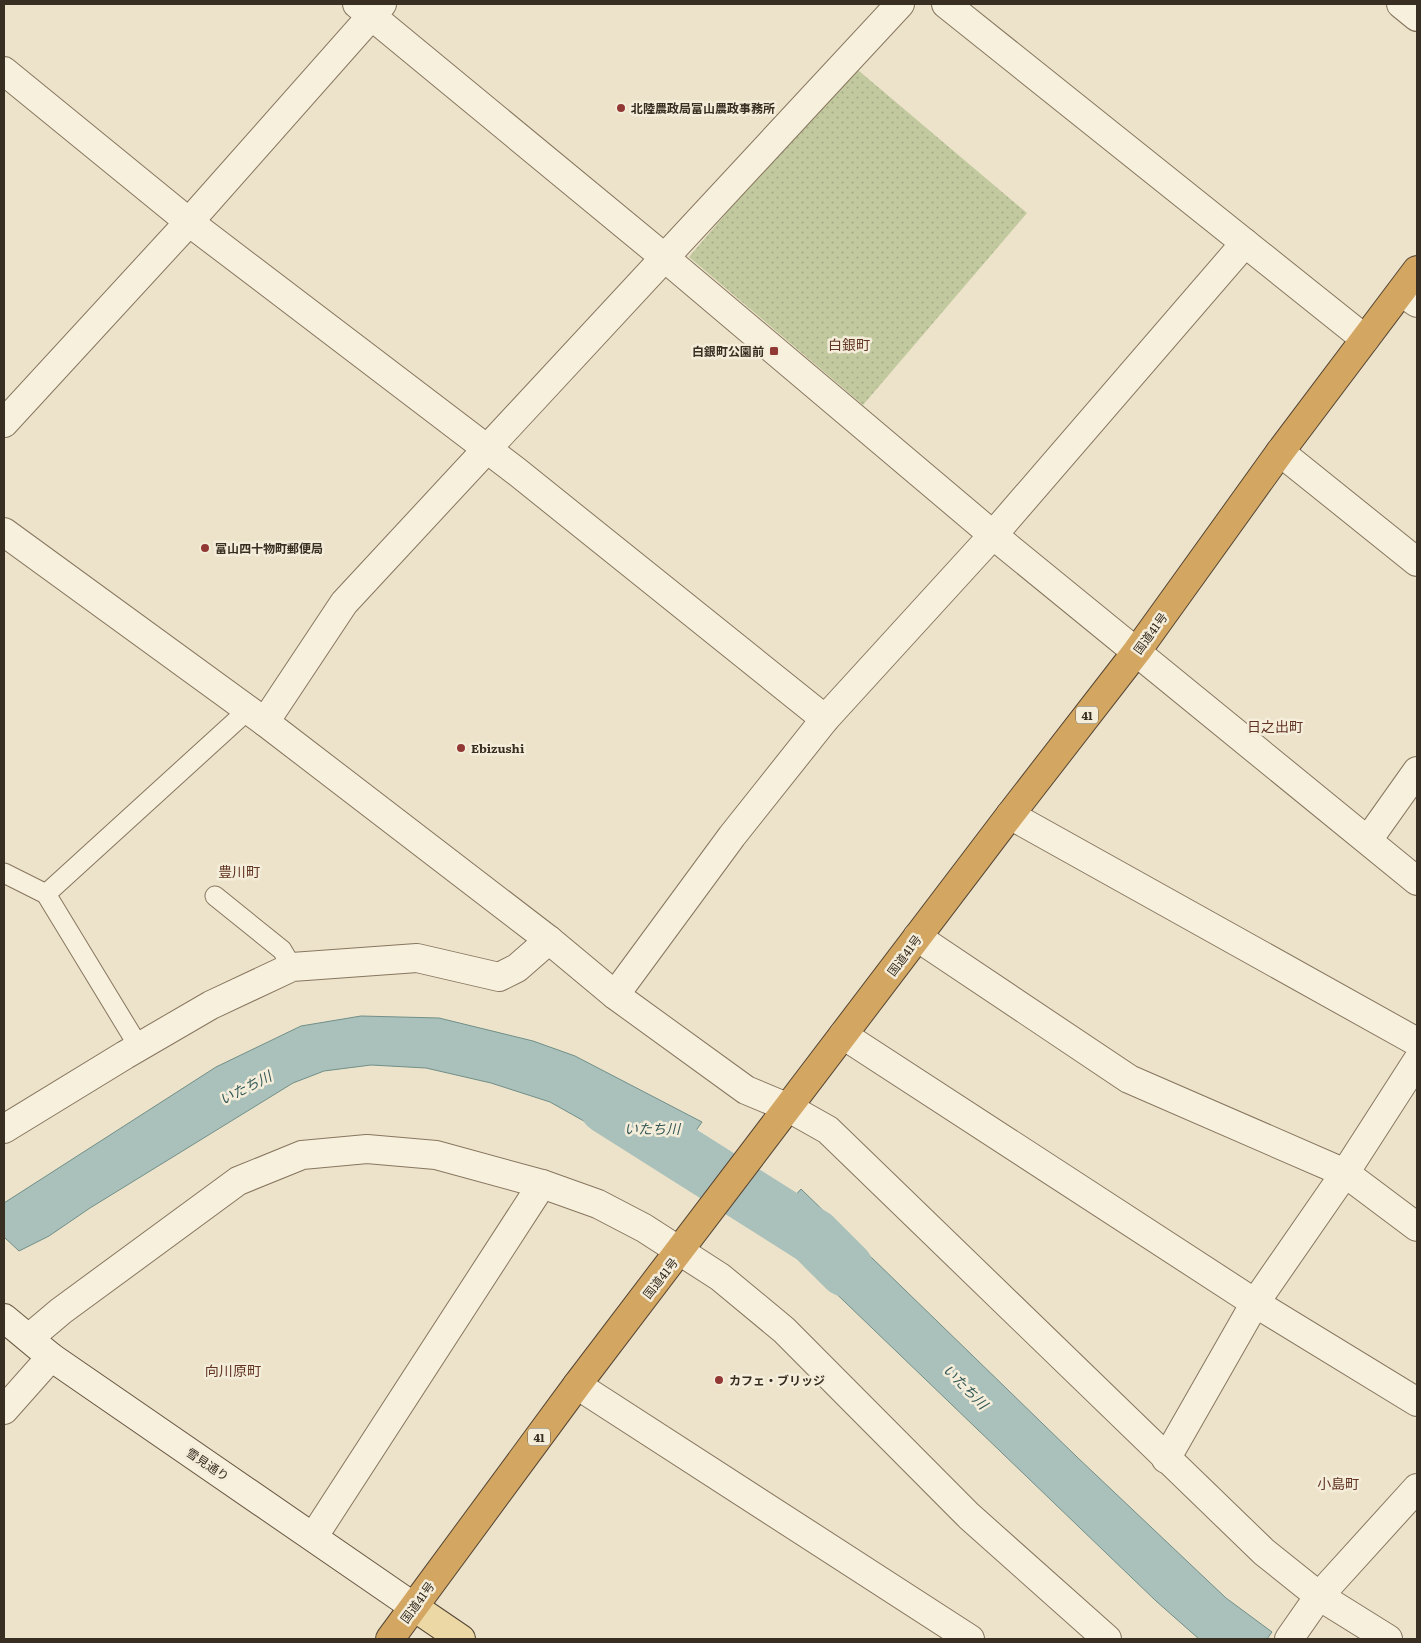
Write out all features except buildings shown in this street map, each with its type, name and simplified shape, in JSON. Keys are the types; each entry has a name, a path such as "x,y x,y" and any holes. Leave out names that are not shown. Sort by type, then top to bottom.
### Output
{"highway":[{"name":"国道41号","path":"390,1639 577,1386 752,1158 1010,814 1137,651 1280,452 1365,339 1409,298 1417,270"}],"main road":[{"path":"414,1607 461,1639"}],"street":[{"path":"256,716 344,603 900,4"},
{"path":"946,4 1365,339"},
{"path":"1401,4 1417,17"},
{"path":"4,423 189,222 370,8 993,535 1417,881"},
{"path":"4,71 189,222 487,450 825,719"},
{"path":"615,994 732,836 825,719 993,535 1245,243"},
{"path":"1280,452 1417,562"},
{"path":"4,532 256,716 549,940 615,994 746,1090 789,1108 828,1130 1264,1552 1319,1596 1388,1639"},
{"path":"1368,840 1417,771"},
{"path":"1010,814 1417,1042"},
{"path":"917,937 1129,1079 1346,1173 1417,1228"},
{"path":"4,1130 211,1005 292,967 417,958 499,976 517,968 549,940"},
{"path":"843,1035 1255,1303 1417,1402"},
{"path":"1166,1459 1255,1303 1346,1173 1417,1062"},
{"path":"12,1327 61,1311 238,1181 302,1156 367,1149 436,1155 542,1184 598,1204 686,1243 720,1277 784,1330 969,1516 1107,1639"},
{"path":"314,1536 542,1184"},
{"name":"雪見通り","path":"12,1327 51,1357 314,1536 414,1607"},
{"path":"4,1410 51,1357"},
{"path":"577,1386 970,1639"},
{"path":"1289,1639 1319,1596 1417,1488"}],"lane":[{"path":"46,894 256,716"},
{"path":"4,873 46,894 139,1047"},
{"path":"215,896 282,950 292,967"}],"green space":[{"path":"852,65 1027,213 863,405 689,257"}],"water":[{"name":"いたち川","path":"361,1016 439,1018 533,1041 575,1056 702,1122 688,1142 681,1137 673,1149 679,1155 665,1173 623,1143 550,1102 491,1083 426,1068 371,1065 324,1071 293,1083 90,1208 49,1236 19,1251 4,1237 4,1203 216,1067 301,1026"},
{"name":"いたち川","path":"801,1189 1077,1457 1226,1598 1272,1632 1267,1639 1199,1639 1156,1601 769,1229 778,1220 785,1220 792,1214 786,1206"}],"waterway":[{"name":"いたち川","path":"607,1106 814,1237 846,1269"}],"place":[{"name":"北陸農政局富山農政事務所","path":"621,108"},
{"name":"白銀町公園前","path":"774,351"},
{"name":"富山四十物町郵便局","path":"205,548"},
{"name":"Ebizushi","path":"461,748"},
{"name":"カフェ・ブリッジ","path":"719,1380"}],"district":[{"name":"白銀町","path":"849,344"},
{"name":"日之出町","path":"1275,726"},
{"name":"豊川町","path":"239,871"},
{"name":"向川原町","path":"233,1370"},
{"name":"小島町","path":"1338,1483"}]}
